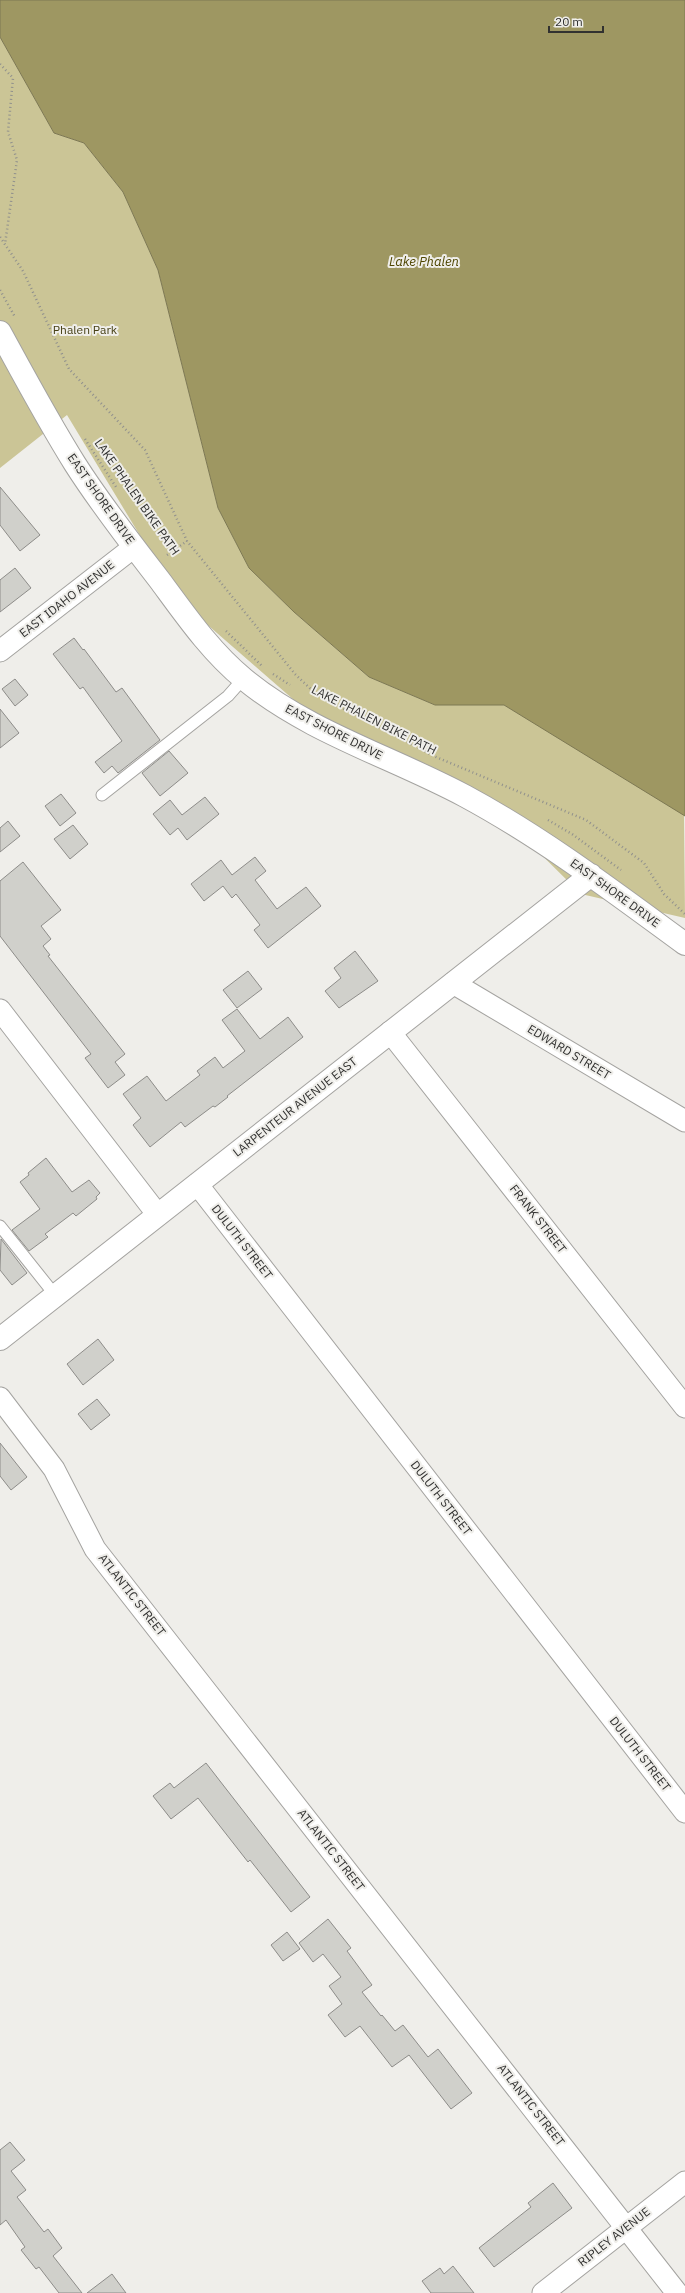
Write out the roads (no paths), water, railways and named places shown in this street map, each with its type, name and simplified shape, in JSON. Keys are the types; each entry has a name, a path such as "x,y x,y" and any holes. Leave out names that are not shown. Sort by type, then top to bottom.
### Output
{"street":[{"name":"EAST SHORE DRIVE","path":"8,326 75,464 134,547 211,647 243,679 304,719 465,796 546,844 685,944"},
{"name":"EAST IDAHO AVENUE","path":"0,651 134,547"},
{"name":"LARPENTEUR AVENUE EAST","path":"0,1339 591,875"},
{"name":"EDWARD STREET","path":"453,983 685,1121"},
{"path":"0,1010 158,1215"},
{"name":"FRANK STREET","path":"390,1032 685,1407"},
{"name":"DULUTH STREET","path":"197,1184 685,1812"},
{"name":"ATLANTIC STREET","path":"0,1398 54,1469 95,1549 678,2293"},
{"name":"RIPLEY AVENUE","path":"543,2293 685,2182"}],"lane":[{"path":"102,795 228,696 243,679"},
{"path":"0,1226 55,1296"}],"water":[{"name":"Lake Phalen","path":"0,0 685,0 685,816 504,705 435,705 369,677 294,612 249,568 218,508 158,270 123,192 84,143 54,133 0,37"}],"park label":[{"name":"Phalen Park","path":"85,330"}]}
